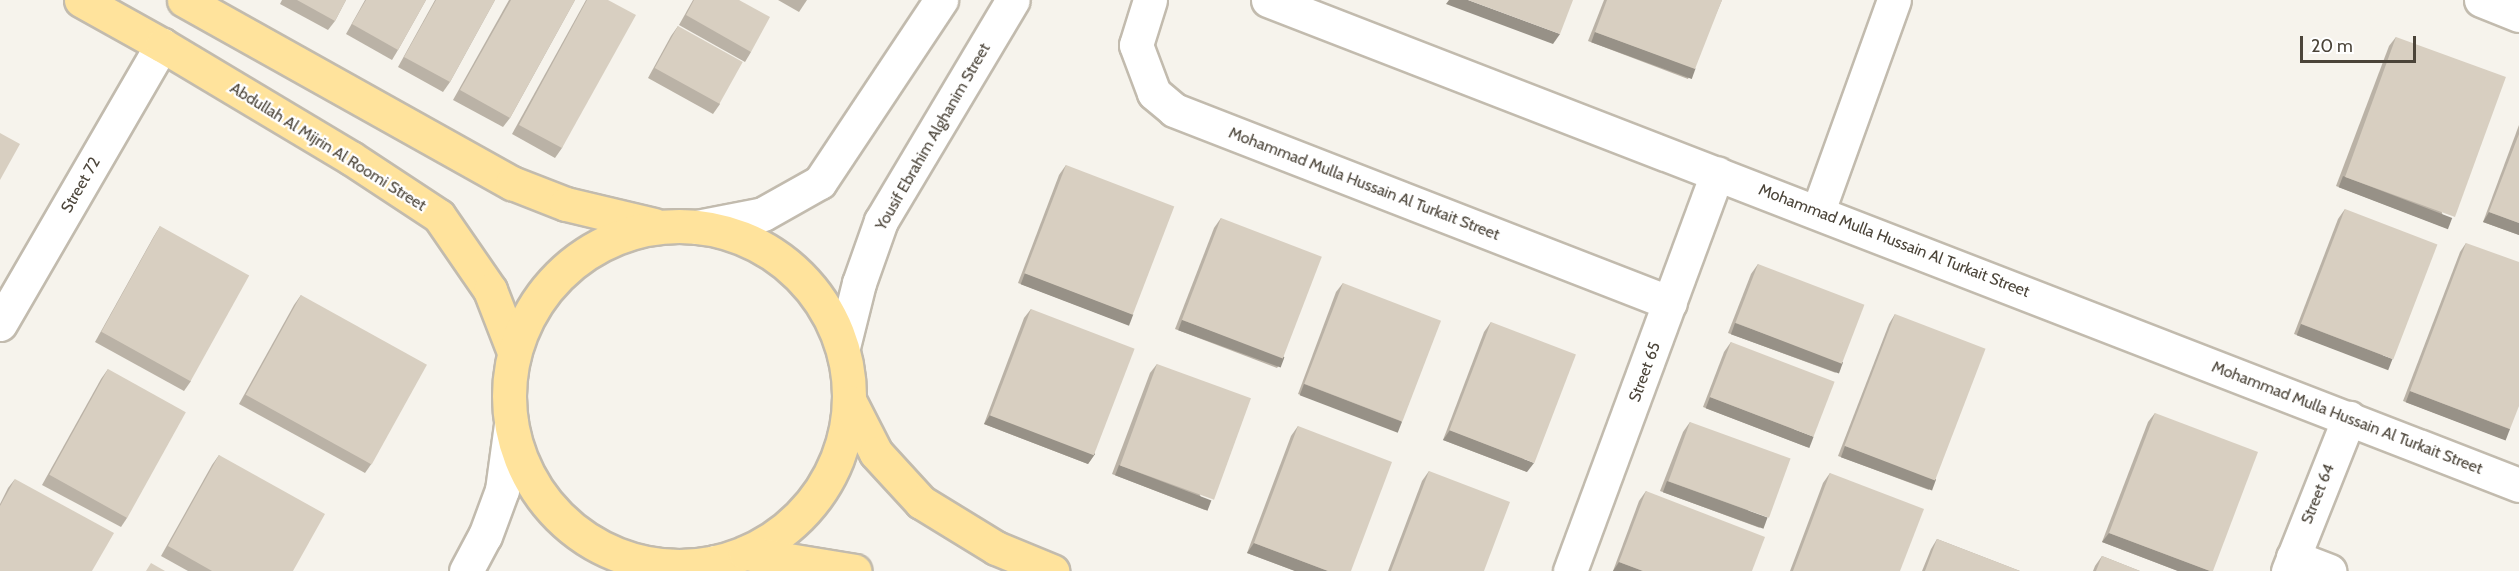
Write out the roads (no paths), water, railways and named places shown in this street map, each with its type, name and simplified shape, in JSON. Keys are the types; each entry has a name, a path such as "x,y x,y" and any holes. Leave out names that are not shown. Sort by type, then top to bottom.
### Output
{"main road":[{"name":"Abdullah Al Mijrin Al Roomi Street","path":"81,0 162,45 351,158 438,216 490,290 514,352"},
{"path":"184,0 512,183 566,204 611,217 662,226 697,227 745,239 788,265 822,301 843,346 849,374 850,402 842,450 820,493 787,529 704,565"},
{"path":"662,226 612,240 568,266 535,305 514,352 508,387 511,424 525,470 553,510 560,516 591,541 635,560 855,571"},
{"path":"850,402 876,453 921,502 996,548 1052,571"}],"street":[{"path":"697,227 763,214 820,183 941,0"},
{"name":"Yousif Ebrahim Alghanim Street","path":"843,346 859,283 881,221 1013,0"},
{"name":"Mohammad Mulla Hussain Al Turkait Street","path":"1150,0 1136,45 1154,93 1174,110 1670,303"},
{"name":"Mohammad Mulla Hussain Al Turkait Street","path":"1268,0 2519,485"},
{"path":"1818,212 1894,0"},
{"path":"2481,0 2519,15"},
{"name":"Street 72","path":"0,324 162,45"},
{"name":"Street 65","path":"1570,571 1717,173"},
{"name":"Street 64","path":"2291,564 2349,418"},
{"path":"466,571 485,536 502,490 511,424"},
{"path":"2291,564 2329,571"}]}
